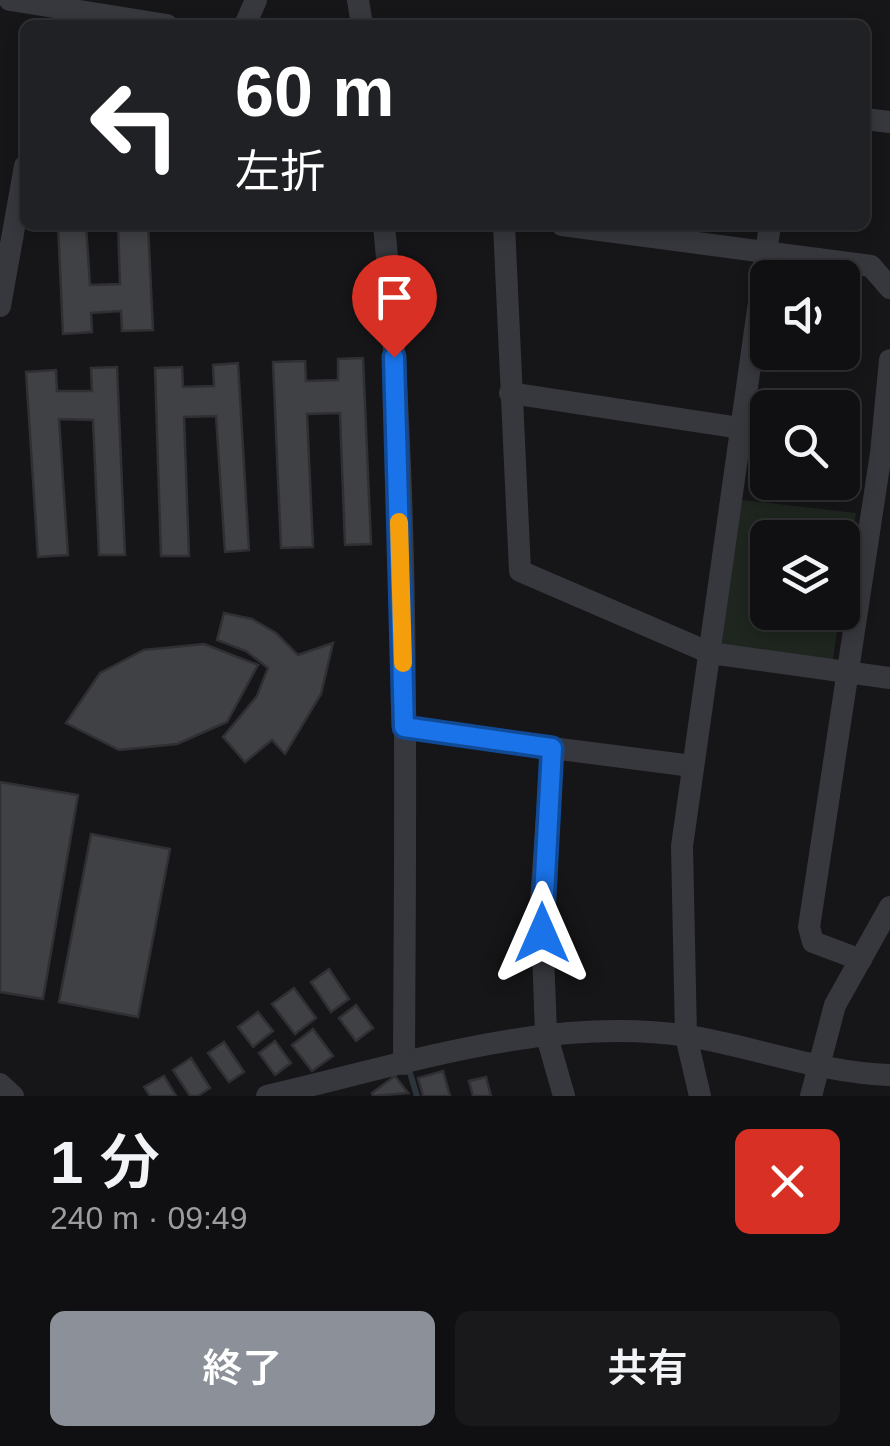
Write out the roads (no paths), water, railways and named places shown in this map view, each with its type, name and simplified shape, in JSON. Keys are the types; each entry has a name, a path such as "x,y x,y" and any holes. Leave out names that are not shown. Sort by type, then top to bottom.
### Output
{"street":[{"path":"10,0 41,11 122,20"},
{"path":"0,306 20,194"},
{"path":"385,230 394,320 404,727 404,1064"},
{"path":"504,230 520,571 710,652 890,678"},
{"path":"603,230 871,266 890,288"},
{"path":"700,1096 686,1036 682,846 769,230"},
{"path":"861,960 812,942 808,927 886,453 890,360"},
{"path":"510,393 740,428"},
{"path":"404,727 692,766"},
{"path":"552,748 541,900 546,1033 564,1096"},
{"path":"811,1096 835,1005 890,907"},
{"path":"266,1096 546,1033 686,1036 850,1074 890,1076"},
{"path":"0,1084 13,1096"}],"waterway":[{"path":"410,1073 417,1096"}]}
